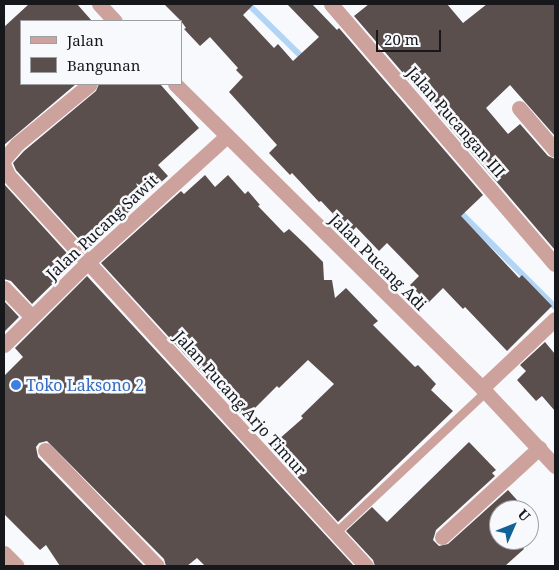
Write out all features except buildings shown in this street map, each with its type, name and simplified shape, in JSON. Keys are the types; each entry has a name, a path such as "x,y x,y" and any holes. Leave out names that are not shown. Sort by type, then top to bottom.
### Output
{"street":[{"path":"99,4 114,20"},
{"name":"Jalan Pucangan III","path":"331,4 555,264"},
{"path":"4,159 16,144 89,85"},
{"name":"Jalan Pucang Adi","path":"176,85 226,137 483,390 555,466"},
{"path":"519,108 555,150"},
{"name":"Jalan Pucang Sawit","path":"4,345 88,262 226,137"},
{"name":"Jalan Pucang Arjo Timur","path":"4,166 8,175 366,566"},
{"path":"4,288 32,317"},
{"path":"483,390 555,319"},
{"path":"442,537 538,448"},
{"path":"45,450 157,566"},
{"path":"4,553 17,566"}],"lane":[{"path":"335,533 483,390"}],"waterway":[{"path":"248,4 304,59"},
{"path":"458,210 555,307"}],"place":[{"name":"Toko Laksono 2","path":"16,385"}]}
